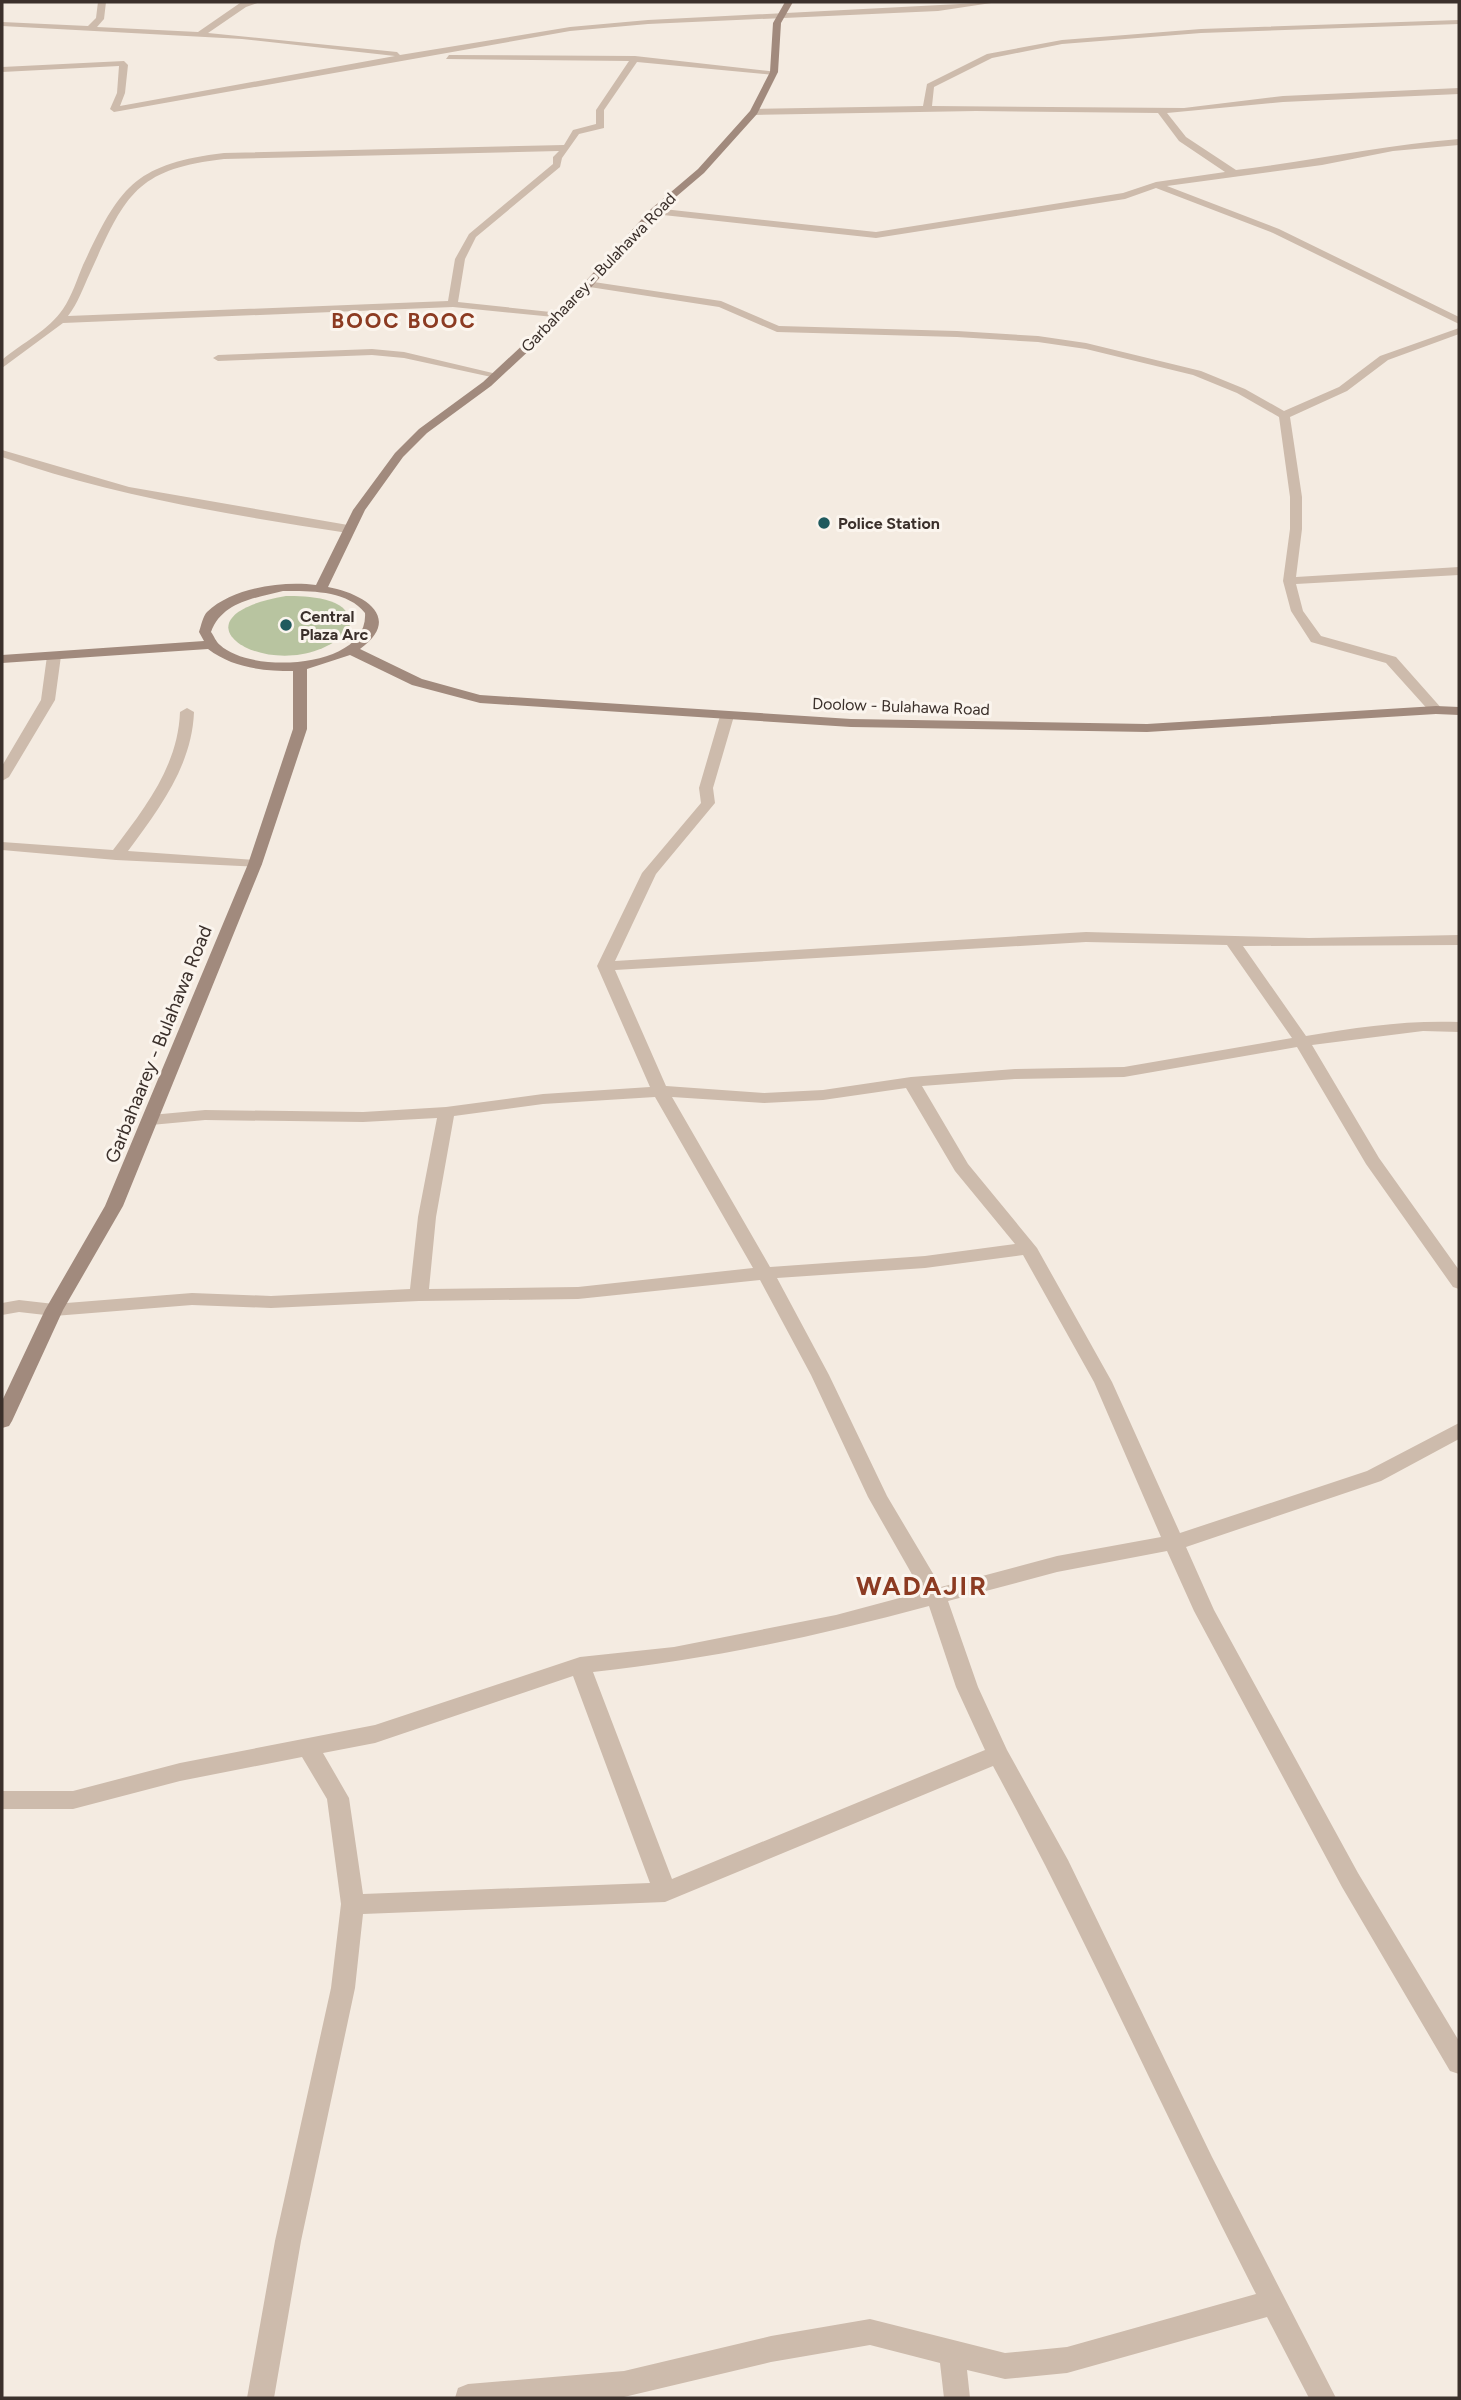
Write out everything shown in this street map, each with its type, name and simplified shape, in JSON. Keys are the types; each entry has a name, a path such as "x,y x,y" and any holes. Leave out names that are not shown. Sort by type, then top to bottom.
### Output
{"main road":[{"name":"Garbahaarey - Bulahawa Road","path":"321,588 348,529 399,455 423,431 496,375 560,316 654,211 701,171 754,112 774,72 777,23 789,2"},
{"path":"283,587 321,588 356,598 369,610 373,623 367,637 351,650 328,660 300,666 270,667 242,663 221,655 208,645 204,633 207,620 219,608 236,598 283,587"},
{"path":"2,659 208,645"},
{"name":"Doolow - Bulahawa Road","path":"351,650 417,682 480,699 727,716 984,727 1147,728 1436,710 1459,711"},
{"name":"Garbahaarey - Bulahawa Road","path":"2,1421 54,1310 114,1206 255,864 300,729 300,666"}],"street":[{"path":"92,27 100,19 102,2"},
{"path":"198,36 243,5 256,2"},
{"path":"2,70 121,63 124,65 121,74 124,89 114,109 265,85 410,56 570,30 648,22 938,9 994,2"},
{"path":"926,110 930,86 950,74 1009,50 1073,41 1201,31 1457,22 1459,12"},
{"path":"2,24 92,27 296,42 410,56 635,59 774,72"},
{"path":"453,304 454,275 467,239 494,212 508,206 557,165 558,157 576,132 601,126 600,110 635,59"},
{"path":"754,112 1184,111 1283,99 1459,91"},
{"path":"1161,110 1165,120 1184,141 1234,173"},
{"path":"654,211 876,235 1125,196 1156,186 1234,173 1322,162 1393,148 1459,142"},
{"path":"2,365 67,312 115,206 145,175 175,162 262,154 567,148"},
{"path":"1156,186 1276,231 1459,321"},
{"path":"587,284 722,304 777,329 957,334 1038,339 1086,346 1197,373 1241,391 1284,415"},
{"path":"58,320 453,304 560,316"},
{"path":"1284,415 1343,389 1384,358 1459,331"},
{"path":"218,358 328,351 372,352 404,355 496,375"},
{"path":"1284,415 1296,497 1296,529 1289,581 1297,611 1316,639 1391,660 1436,710"},
{"path":"2,453 31,464 191,505 348,529"},
{"path":"1289,581 1459,571"},
{"path":"2,777 48,700 54,656"},
{"path":"116,856 151,809 174,767 188,724 187,712"},
{"path":"727,716 706,788 708,803 649,873 605,966 660,1091 765,1273 820,1375 878,1497 937,1599 967,1687 998,1754 1060,1867 1203,2165 1323,2398"},
{"path":"2,846 255,864"},
{"path":"605,966 1086,937 1232,942 1459,940"},
{"path":"1232,942 1302,1041 1372,1160 1459,1283"},
{"path":"151,1121 205,1115 363,1116 446,1112 542,1099 660,1091 764,1098 823,1095 911,1082 1015,1074 1124,1072 1302,1041 1423,1026 1459,1027"},
{"path":"911,1082 961,1167 1028,1248 1103,1382 1176,1542 1204,1611 1350,1880 1459,2063"},
{"path":"419,1295 427,1217 446,1112"},
{"path":"2,1309 19,1306 54,1310 192,1299 271,1301 419,1295 578,1293 664,1286 765,1273 925,1262 1028,1248"},
{"path":"2,1800 73,1800 180,1772 375,1734 430,1718 580,1665 674,1655 937,1599 1057,1564 1176,1542 1374,1476 1459,1430"},
{"path":"580,1665 664,1892"},
{"path":"261,2398 288,2241 343,1989 353,1904 338,1798 308,1747"},
{"path":"353,1904 664,1892 998,1754"},
{"path":"468,2398 624,2384 771,2349 870,2332 1005,2365 1067,2360 1274,2302"},
{"path":"952,2353 957,2398"}],"green space":[{"path":"286,596 318,598 338,605 346,611 349,630 322,648 293,655 266,654 243,646 230,634 230,620 248,607"}],"place":[{"name":"Police Station","path":"824,523"},
{"name":"Central Plaza Arc","path":"286,625"}],"district":[{"name":"BOOC BOOC","path":"404,321"},
{"name":"WADAJIR","path":"922,1586"}]}
